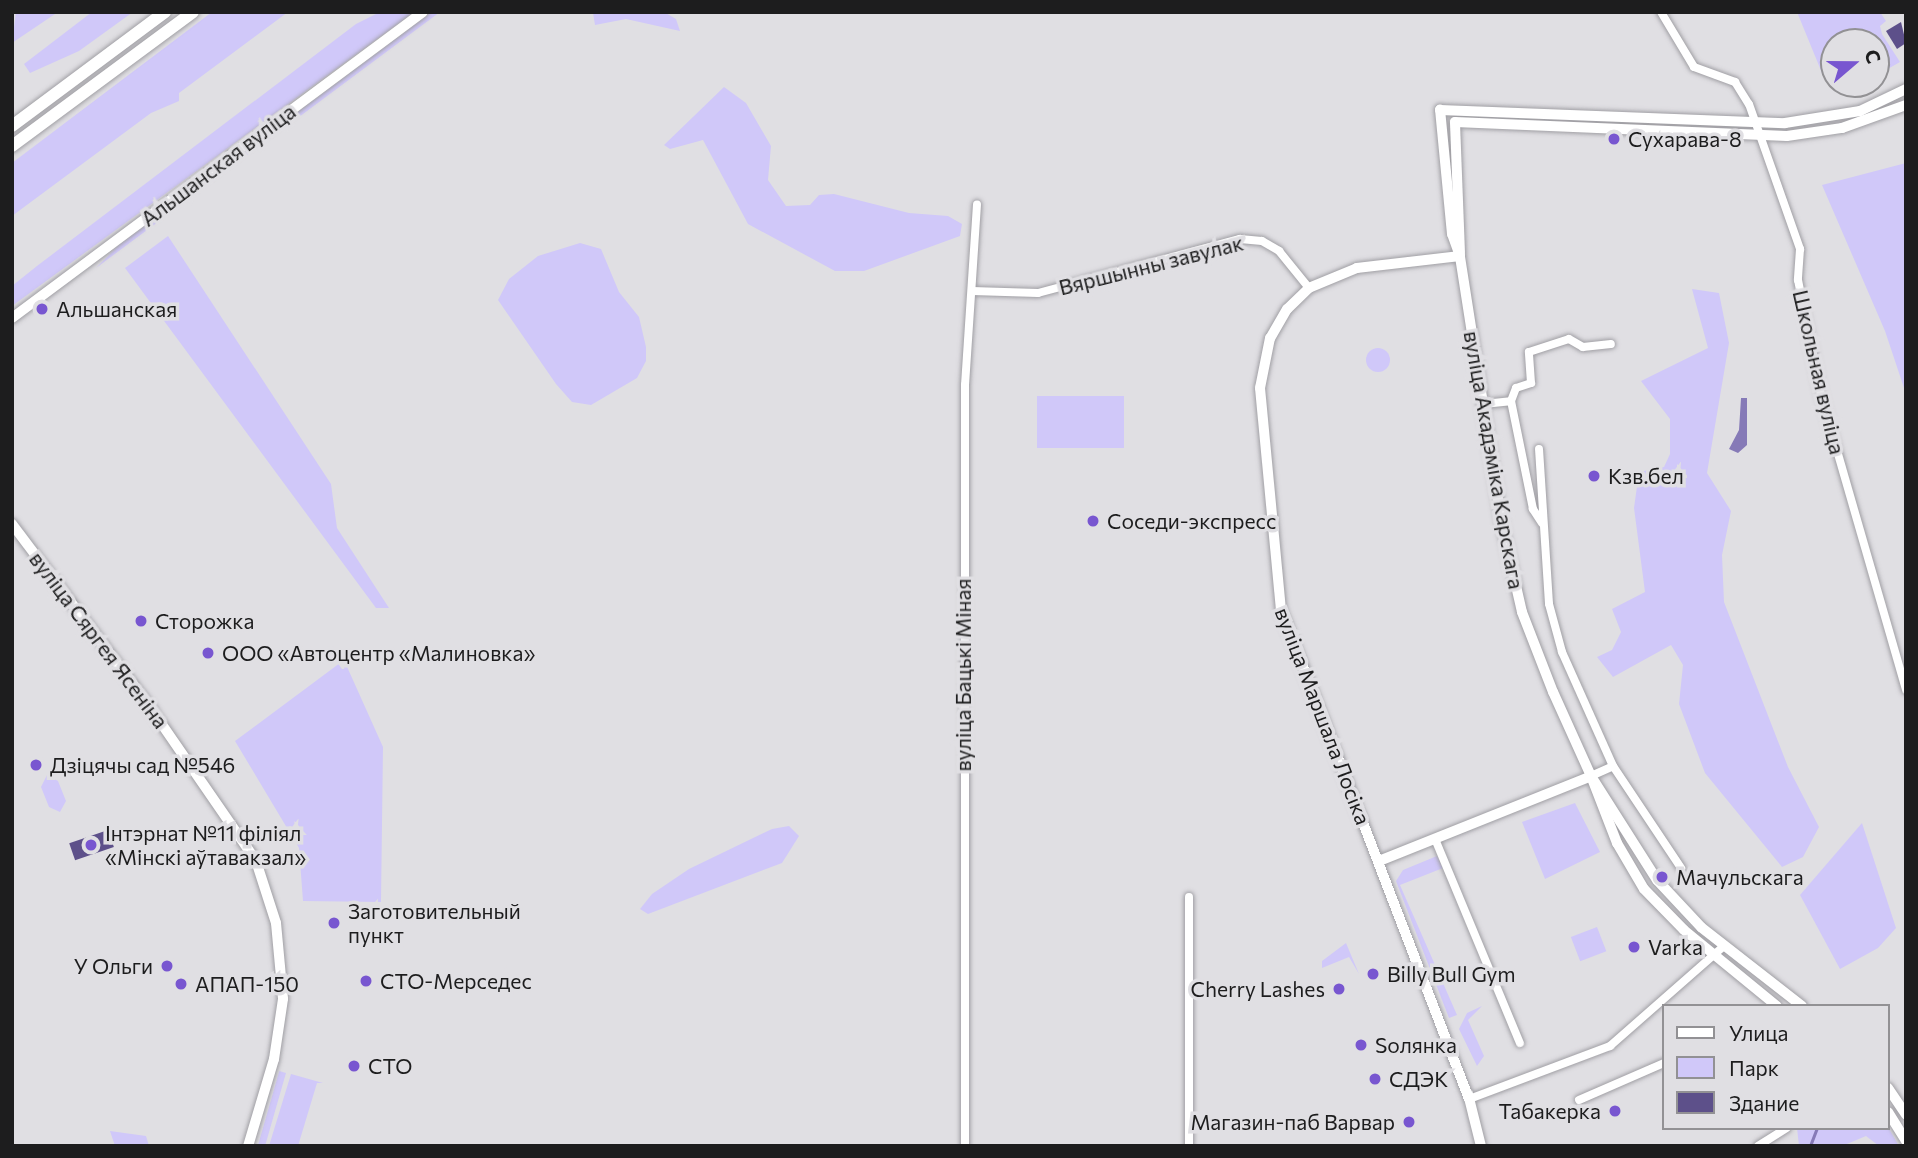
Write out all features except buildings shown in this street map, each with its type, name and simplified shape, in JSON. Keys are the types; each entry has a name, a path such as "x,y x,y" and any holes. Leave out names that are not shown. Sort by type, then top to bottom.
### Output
{"highway":[{"path":"12,126 165,12"},
{"path":"12,146 193,12"}],"main road":[{"name":"Альшанская вуліца","path":"12,318 423,12"},
{"path":"1460,256 1452,234 1440,110 1756,124 1839,116 1906,89"},
{"path":"1441,121 1760,136 1842,128 1906,105"},
{"path":"1455,122 1460,256"},
{"name":"вуліца Маршала Лосіка","path":"1460,256 1357,268 1309,288 1279,321 1260,374 1277,587 1302,671 1379,861 1469,1099 1480,1146"},
{"name":"вуліца Акадэміка Карскага","path":"1460,256 1483,404 1522,612 1591,776 1598,803 1638,880 1714,956 1774,1004"},
{"name":"вуліца Сяргея Ясеніна","path":"12,524 152,710 256,861 276,923 284,990 277,1047 248,1146"},
{"path":"1379,861 1591,776"},
{"name":"вуліца Акадэміка Карскага","path":"1591,776 1657,880 1724,946 1799,1004"},
{"path":"1890,1091 1906,1115"},
{"path":"1890,1115 1906,1142"}],"street":[{"name":"Школьная вуліца","path":"1661,12 1694,67 1741,88 1756,124 1800,249 1798,280 1821,395 1906,690"},
{"name":"вуліца Бацькі Міная","path":"965,1146 964,426 977,204"},
{"name":"Вяршынны завулак","path":"972,291 1038,293 1240,239 1262,241 1279,251 1309,288"},
{"path":"1542,523 1533,509 1511,401 1516,388 1531,383 1529,352 1569,340 1583,347 1611,344"},
{"path":"1483,404 1511,401"},
{"path":"1539,449 1549,604 1562,652 1613,766 1681,869"},
{"path":"1591,776 1613,766"},
{"path":"1435,839 1520,1043"},
{"path":"1189,897 1189,1146"},
{"path":"1469,1099 1609,1046 1724,946"},
{"path":"1579,1100 1662,1064"},
{"path":"1758,1146 1784,1130"}],"green space":[{"path":"16,12 58,12 12,43"},
{"path":"92,12 133,12 79,51 30,73 24,64"},
{"path":"212,12 288,12 179,93 179,101 151,113 12,216 12,163"},
{"path":"380,12 414,12 12,306 12,286 37,266 356,24"},
{"path":"432,12 440,12 96,268 118,246"},
{"path":"664,12 676,19 680,31 626,19 595,25 593,13"},
{"path":"1797,12 1880,12 1886,21 1880,28 1820,28 1820,68"},
{"path":"1890,46 1900,62 1890,68"},
{"path":"724,87 746,103 771,146 768,180 786,206 810,205 819,195 834,194 909,213 948,216 962,224 960,236 864,271 835,271 748,224 703,140 670,149 664,145"},
{"path":"1906,163 1906,394 1885,331 1822,185"},
{"path":"168,236 331,484 337,528 389,608 376,608 125,268"},
{"path":"580,243 601,249 619,292 639,317 646,347 646,361 637,378 591,405 572,402 556,384 498,300 509,279 538,256"},
{"path":"1692,289 1719,293 1729,343 1707,473 1731,511 1722,555 1724,602 1788,767 1819,827 1803,857 1782,867 1705,773 1679,704 1683,665 1671,645 1613,677 1597,657 1612,650 1621,632 1612,609 1645,592 1634,508 1639,472 1664,467 1670,454 1670,419 1641,381 1708,348"},
{"path":"1378,348 1389,355 1390,360 1383,371 1378,372 1367,365 1366,360 1373,349"},
{"path":"1037,396 1124,396 1124,448 1037,448"},
{"path":"344,660 383,747 381,902 303,901 299,848 235,741"},
{"path":"47,775 58,781 66,801 60,812 49,807 41,787"},
{"path":"1575,803 1600,852 1545,879 1522,822"},
{"path":"1862,823 1896,928 1878,948 1840,969 1800,895"},
{"path":"789,826 799,836 782,863 648,914 640,909 652,894 689,869 772,829"},
{"path":"1437,856 1443,868 1400,885 1457,1015 1449,1018 1396,881 1403,870"},
{"path":"1597,927 1606,951 1580,961 1571,937"},
{"path":"1346,943 1359,974 1349,957 1322,968 1322,961"},
{"path":"1482,1006 1468,1020 1484,1056 1477,1066 1459,1029 1467,1013"},
{"path":"279,1071 286,1073 265,1146 258,1144"},
{"path":"291,1074 323,1083 317,1083 298,1146 269,1146"},
{"path":"1797,1130 1890,1130 1899,1146 1879,1146 1866,1136 1842,1146 1799,1146"},
{"path":"110,1131 146,1136 149,1146 115,1146"}],"shaded area":[{"path":"1741,398 1747,398 1747,445 1738,453 1729,449 1739,430"}],"waterway":[{"path":"1810,1146 1816,1130"}],"place":[{"name":"Сухарава-8","path":"1614,139"},
{"name":"Альшанская","path":"42,309"},
{"name":"Кзв.бел","path":"1594,476"},
{"name":"Соседи-экспресс","path":"1093,521"},
{"name":"Сторожка","path":"141,621"},
{"name":"ООО «Автоцентр «Малиновка»","path":"208,653"},
{"name":"Дзіцячы сад №546","path":"36,765"},
{"name":"Інтэрнат №11 філіял «Мінскі аўтавакзал»","path":"91,845"},
{"name":"Мачульскага","path":"1662,877"},
{"name":"Заготовительный пункт","path":"334,923"},
{"name":"Varka","path":"1634,947"},
{"name":"У Ольги","path":"167,966"},
{"name":"Billy Bull Gym","path":"1373,974"},
{"name":"СТО-Мерседес","path":"366,981"},
{"name":"АПАП-150","path":"181,984"},
{"name":"Cherry Lashes","path":"1339,989"},
{"name":"Sолянка","path":"1361,1045"},
{"name":"СТО","path":"354,1066"},
{"name":"СДЭК","path":"1375,1079"},
{"name":"Табакерка","path":"1615,1111"},
{"name":"Магазин-паб Варвар","path":"1409,1122"}]}
